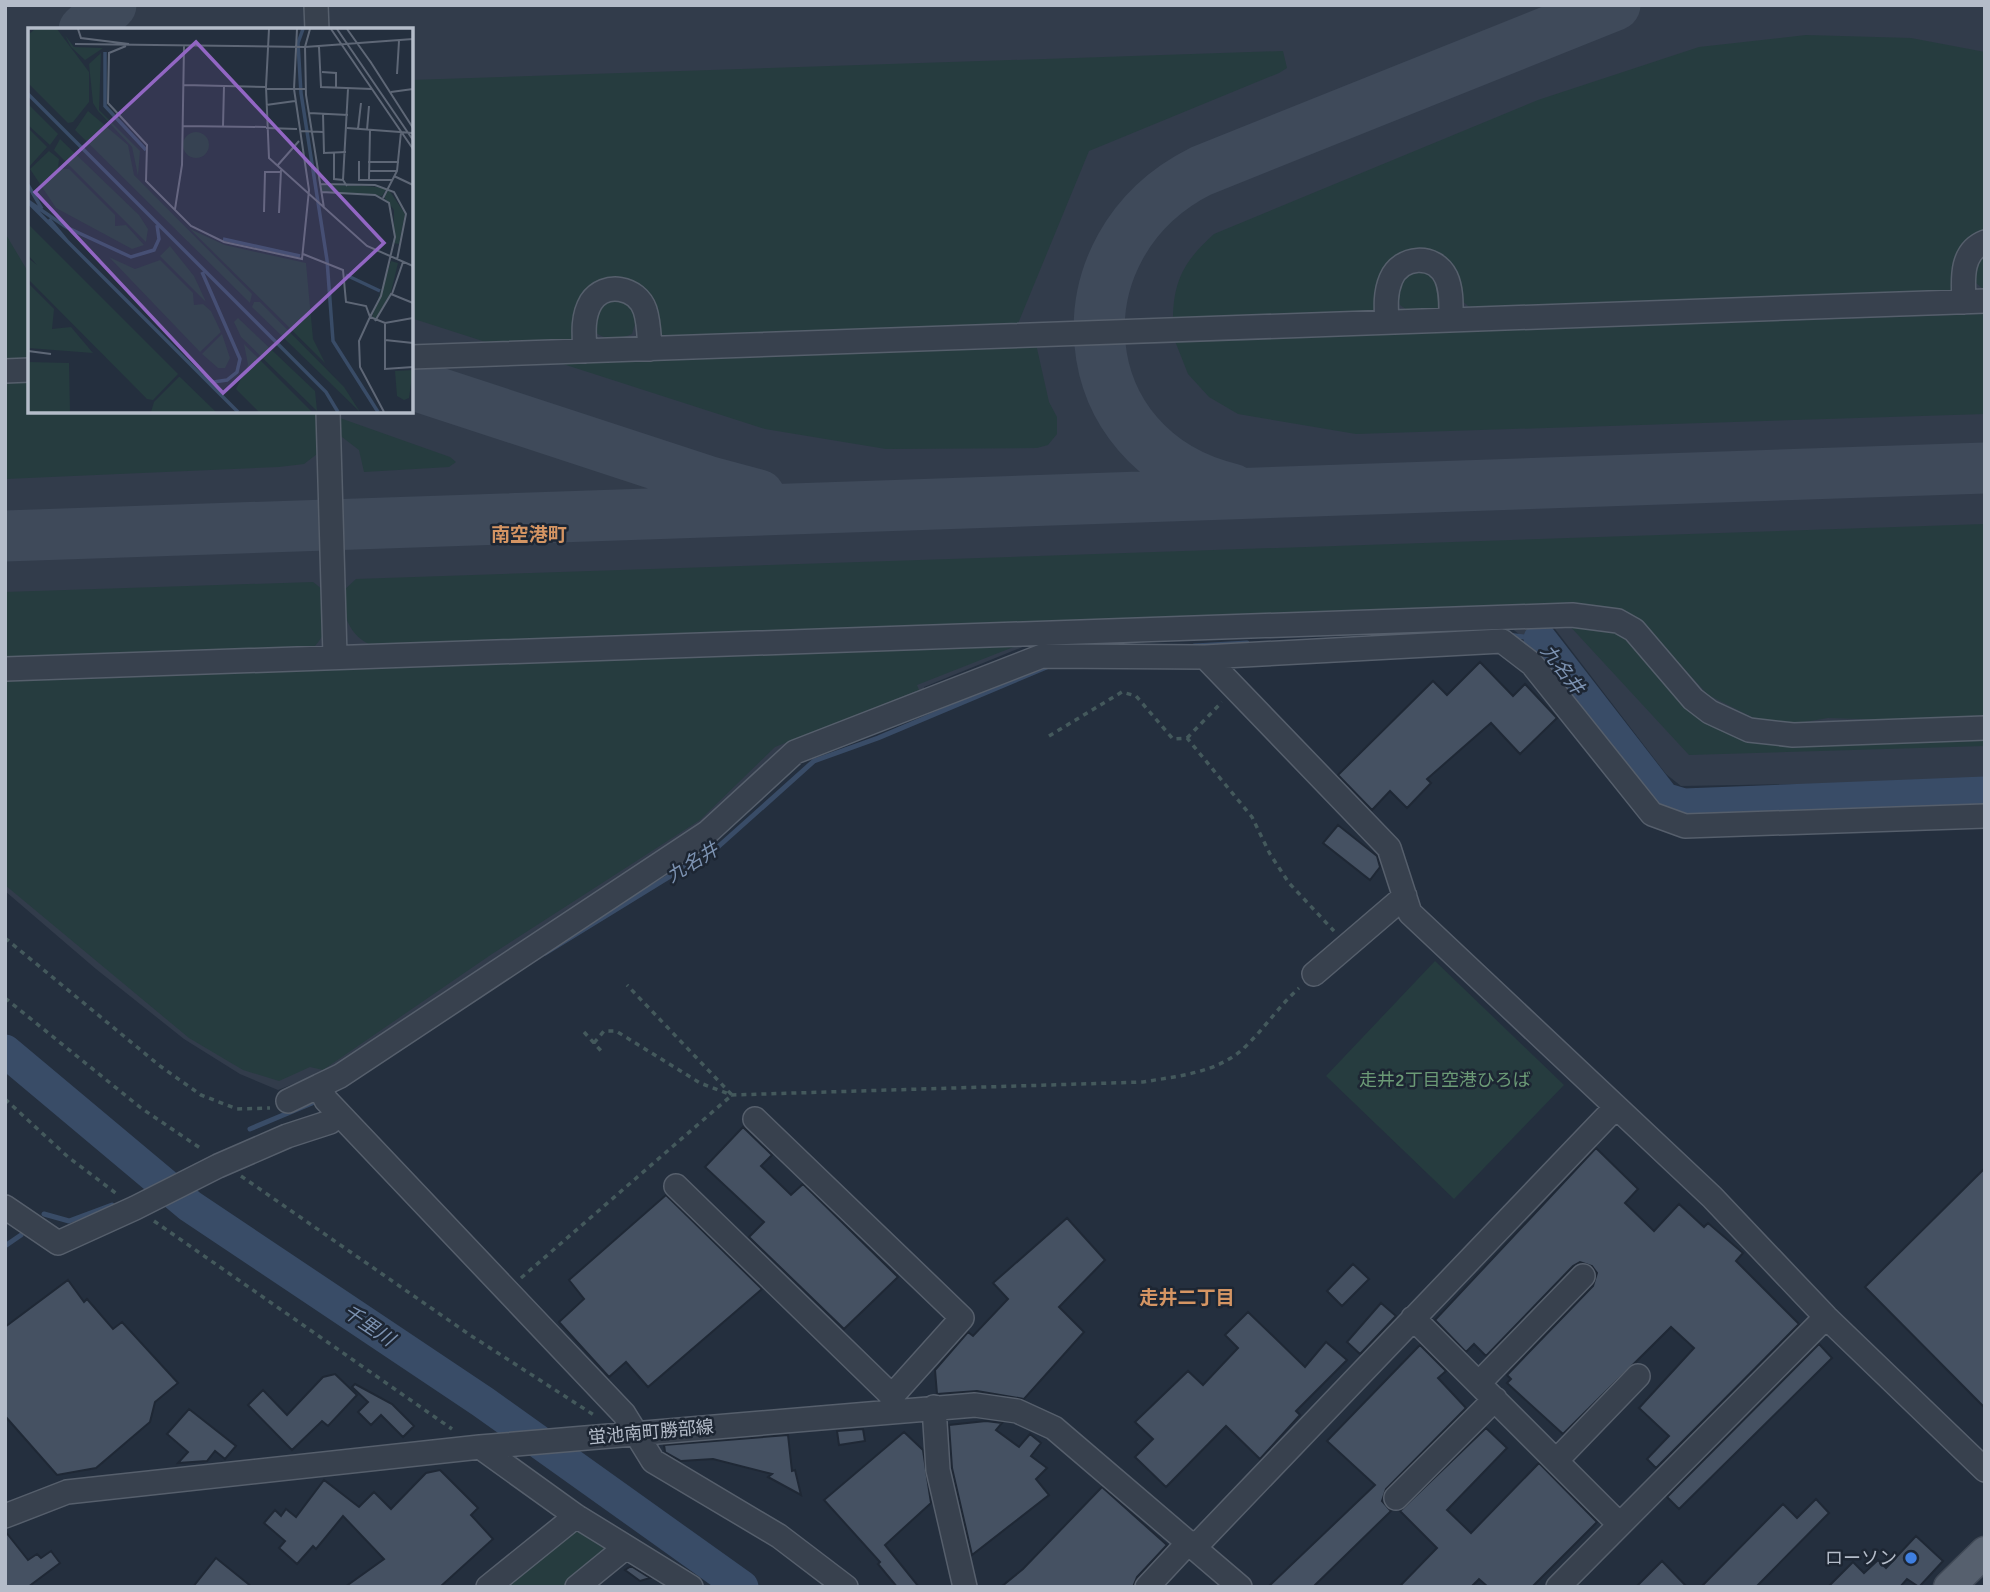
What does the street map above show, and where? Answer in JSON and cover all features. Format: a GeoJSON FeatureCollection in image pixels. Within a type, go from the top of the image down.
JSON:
{"type":"FeatureCollection","features":[{"type":"Feature","properties":{"kind":"main road"},"geometry":{"type":"LineString","coordinates":[[1949,1587],[1985,1552]]}},
{"type":"Feature","properties":{"kind":"street"},"geometry":{"type":"LineString","coordinates":[[316,5],[317,28]]}},
{"type":"Feature","properties":{"kind":"street"},"geometry":{"type":"LineString","coordinates":[[413,357],[1974,302],[1964,272],[1972,251],[1985,242]]}},
{"type":"Feature","properties":{"kind":"street"},"geometry":{"type":"LineString","coordinates":[[1387,322],[1387,292],[1395,271],[1402,264],[1422,260],[1432,263],[1447,280],[1451,320]]}},
{"type":"Feature","properties":{"kind":"street"},"geometry":{"type":"LineString","coordinates":[[585,351],[584,321],[593,300],[609,290],[620,288],[639,299],[645,309],[650,349]]}},
{"type":"Feature","properties":{"kind":"street"},"geometry":{"type":"LineString","coordinates":[[5,371],[28,370]]}},
{"type":"Feature","properties":{"kind":"street"},"geometry":{"type":"LineString","coordinates":[[328,413],[335,656]]}},
{"type":"Feature","properties":{"kind":"street"},"geometry":{"type":"LineString","coordinates":[[5,669],[1572,615],[1618,621],[1634,630],[1693,699],[1710,712],[1749,730],[1793,735],[1985,728]]}},
{"type":"Feature","properties":{"kind":"street"},"geometry":{"type":"LineString","coordinates":[[288,1101],[351,1068],[708,832],[795,752],[1042,656],[1205,657],[1502,641],[1532,664],[1652,814],[1685,826],[1985,816]]}},
{"type":"Feature","properties":{"kind":"street"},"geometry":{"type":"LineString","coordinates":[[1205,657],[1389,848],[1410,913],[1712,1197],[1826,1317],[1985,1470]]}},
{"type":"Feature","properties":{"kind":"street"},"geometry":{"type":"LineString","coordinates":[[1314,974],[1405,896]]}},
{"type":"Feature","properties":{"kind":"street"},"geometry":{"type":"LineString","coordinates":[[319,1086],[339,1114],[624,1414],[621,1434],[653,1461],[779,1536],[846,1587]]}},
{"type":"Feature","properties":{"kind":"street"},"geometry":{"type":"LineString","coordinates":[[1147,1587],[1413,1318],[1616,1107]]}},
{"type":"Feature","properties":{"kind":"street"},"geometry":{"type":"LineString","coordinates":[[5,1207],[58,1243],[221,1165],[288,1136],[330,1122],[339,1114]]}},
{"type":"Feature","properties":{"kind":"street"},"geometry":{"type":"LineString","coordinates":[[676,1186],[892,1403],[962,1318],[755,1119]]}},
{"type":"Feature","properties":{"kind":"street"},"geometry":{"type":"LineString","coordinates":[[1396,1499],[1583,1276]]}},
{"type":"Feature","properties":{"kind":"street"},"geometry":{"type":"LineString","coordinates":[[1558,1587],[1826,1317]]}},
{"type":"Feature","properties":{"kind":"street"},"geometry":{"type":"LineString","coordinates":[[1413,1318],[1619,1524]]}},
{"type":"Feature","properties":{"kind":"street"},"geometry":{"type":"LineString","coordinates":[[1556,1461],[1638,1376]]}},
{"type":"Feature","properties":{"kind":"street","name":"蛍池南町勝部線"},"geometry":{"type":"LineString","coordinates":[[5,1516],[67,1492],[892,1403],[934,1407],[995,1407],[1017,1411],[1054,1428],[1240,1587]]}},
{"type":"Feature","properties":{"kind":"street"},"geometry":{"type":"LineString","coordinates":[[934,1407],[938,1470],[965,1587]]}},
{"type":"Feature","properties":{"kind":"street"},"geometry":{"type":"LineString","coordinates":[[488,1446],[576,1516],[691,1587]]}},
{"type":"Feature","properties":{"kind":"street"},"geometry":{"type":"LineString","coordinates":[[488,1587],[576,1516]]}},
{"type":"Feature","properties":{"kind":"street"},"geometry":{"type":"LineString","coordinates":[[577,1587],[626,1547]]}},
{"type":"Feature","properties":{"kind":"path"},"geometry":{"type":"LineString","coordinates":[[1049,736],[1122,692],[1136,696],[1173,739],[1187,738],[1235,688]]}},
{"type":"Feature","properties":{"kind":"path"},"geometry":{"type":"LineString","coordinates":[[1187,738],[1252,817],[1270,854],[1289,883],[1348,945]]}},
{"type":"Feature","properties":{"kind":"path"},"geometry":{"type":"LineString","coordinates":[[5,938],[160,1066],[201,1095],[237,1109],[265,1110],[288,1101]]}},
{"type":"Feature","properties":{"kind":"path"},"geometry":{"type":"LineString","coordinates":[[594,1043],[604,1031],[616,1031],[700,1083],[732,1096],[1143,1082],[1191,1074],[1223,1063],[1244,1048],[1277,1008],[1314,974]]}},
{"type":"Feature","properties":{"kind":"path"},"geometry":{"type":"LineString","coordinates":[[627,985],[732,1096]]}},
{"type":"Feature","properties":{"kind":"path"},"geometry":{"type":"LineString","coordinates":[[5,998],[141,1108],[221,1165],[470,1335],[621,1434]]}},
{"type":"Feature","properties":{"kind":"path"},"geometry":{"type":"LineString","coordinates":[[584,1032],[603,1053]]}},
{"type":"Feature","properties":{"kind":"path"},"geometry":{"type":"LineString","coordinates":[[506,1290],[732,1096]]}},
{"type":"Feature","properties":{"kind":"path"},"geometry":{"type":"LineString","coordinates":[[5,1099],[68,1157],[367,1368],[381,1382],[488,1446]]}},
{"type":"Feature","properties":{"kind":"shaded area"},"geometry":{"type":"Polygon","coordinates":[[[5,5],[1985,5],[1985,781],[1681,786],[1666,774],[1552,625],[1542,628],[1530,643],[1510,627],[1030,644],[924,687],[925,692],[776,753],[701,822],[330,1069],[278,1090],[240,1074],[184,1039],[96,969],[5,891],[5,5]]]}},
{"type":"Feature","properties":{"kind":"green space"},"geometry":{"type":"Polygon","coordinates":[[[1806,35],[1911,38],[1985,52],[1985,236],[1946,297],[1474,311],[1460,299],[1454,272],[1444,264],[1417,255],[1368,316],[1173,321],[1175,294],[1182,273],[1195,253],[1214,234],[1538,100],[1699,47],[1806,35]]]}},
{"type":"Feature","properties":{"kind":"green space"},"geometry":{"type":"Polygon","coordinates":[[[1283,51],[1287,68],[1089,151],[1017,326],[682,339],[663,336],[624,282],[569,342],[492,344],[413,319],[413,80],[1283,51]]]}},
{"type":"Feature","properties":{"kind":"green space"},"geometry":{"type":"Polygon","coordinates":[[[5,233],[28,272],[28,362],[5,363],[5,233]]]}},
{"type":"Feature","properties":{"kind":"green space"},"geometry":{"type":"Polygon","coordinates":[[[1985,251],[1983,289],[1975,282],[1973,271],[1985,251]]]}},
{"type":"Feature","properties":{"kind":"green space"},"geometry":{"type":"Polygon","coordinates":[[[1422,269],[1438,277],[1441,304],[1437,309],[1407,310],[1400,305],[1398,295],[1404,276],[1422,269]]]}},
{"type":"Feature","properties":{"kind":"green space"},"geometry":{"type":"Polygon","coordinates":[[[609,299],[626,299],[637,317],[632,334],[612,338],[594,331],[596,313],[609,299]]]}},
{"type":"Feature","properties":{"kind":"green space"},"geometry":{"type":"Polygon","coordinates":[[[1985,314],[1985,414],[1356,434],[1238,414],[1209,397],[1188,374],[1175,341],[1985,314]]]}},
{"type":"Feature","properties":{"kind":"green space"},"geometry":{"type":"Polygon","coordinates":[[[1036,344],[1049,402],[1057,417],[1057,434],[1048,445],[1037,448],[886,449],[765,429],[563,364],[1036,344]]]}},
{"type":"Feature","properties":{"kind":"green space"},"geometry":{"type":"Polygon","coordinates":[[[28,379],[28,413],[318,413],[321,451],[304,464],[279,467],[5,479],[5,380],[28,379]]]}},
{"type":"Feature","properties":{"kind":"green space"},"geometry":{"type":"Polygon","coordinates":[[[337,417],[450,457],[456,462],[449,467],[364,472],[359,450],[338,434],[337,417]]]}},
{"type":"Feature","properties":{"kind":"green space"},"geometry":{"type":"Polygon","coordinates":[[[1985,524],[1985,716],[1893,720],[1828,718],[1782,726],[1760,721],[1708,695],[1643,623],[1623,611],[1592,606],[378,648],[361,639],[350,627],[344,611],[342,592],[356,579],[1985,524]]]}},
{"type":"Feature","properties":{"kind":"green space"},"geometry":{"type":"Polygon","coordinates":[[[313,582],[326,597],[329,615],[324,633],[312,649],[5,659],[5,592],[313,582]]]}},
{"type":"Feature","properties":{"kind":"green space"},"geometry":{"type":"Polygon","coordinates":[[[1567,623],[1620,632],[1728,730],[1985,735],[1985,746],[1689,755],[1567,623]]]}},
{"type":"Feature","properties":{"kind":"green space"},"geometry":{"type":"Polygon","coordinates":[[[1029,641],[917,685],[919,690],[775,747],[700,820],[492,954],[323,1070],[310,1067],[279,1081],[243,1070],[189,1038],[5,885],[5,677],[1029,641]]]}},
{"type":"Feature","properties":{"kind":"green space","name":"走井2丁目空港ひろば"},"geometry":{"type":"Polygon","coordinates":[[[1435,961],[1564,1085],[1454,1199],[1326,1076],[1435,961]]]}},
{"type":"Feature","properties":{"kind":"green space"},"geometry":{"type":"Polygon","coordinates":[[[577,1522],[618,1547],[570,1587],[503,1587],[577,1522]]]}},
{"type":"Feature","properties":{"kind":"building"},"geometry":{"type":"Polygon","coordinates":[[[1480,662],[1513,696],[1525,684],[1557,718],[1520,754],[1491,723],[1427,779],[1431,783],[1407,808],[1390,791],[1372,810],[1338,775],[1433,681],[1447,695],[1480,662]]]}},
{"type":"Feature","properties":{"kind":"building"},"geometry":{"type":"Polygon","coordinates":[[[1338,825],[1377,856],[1380,867],[1370,880],[1323,843],[1338,825]]]}},
{"type":"Feature","properties":{"kind":"building"},"geometry":{"type":"Polygon","coordinates":[[[743,1127],[772,1155],[761,1166],[791,1195],[803,1184],[898,1277],[844,1329],[749,1237],[764,1222],[705,1167],[743,1127]]]}},
{"type":"Feature","properties":{"kind":"building"},"geometry":{"type":"Polygon","coordinates":[[[1596,1148],[1638,1189],[1625,1203],[1654,1231],[1679,1204],[1704,1227],[1708,1223],[1743,1253],[1736,1261],[1799,1324],[1656,1468],[1647,1459],[1669,1436],[1639,1408],[1694,1348],[1671,1327],[1563,1434],[1507,1383],[1511,1379],[1507,1375],[1593,1286],[1597,1273],[1592,1266],[1580,1262],[1573,1266],[1486,1356],[1474,1344],[1466,1352],[1435,1320],[1596,1148]]]}},
{"type":"Feature","properties":{"kind":"building"},"geometry":{"type":"Polygon","coordinates":[[[1985,1168],[1985,1408],[1865,1287],[1985,1168]]]}},
{"type":"Feature","properties":{"kind":"building"},"geometry":{"type":"Polygon","coordinates":[[[666,1195],[762,1289],[648,1387],[626,1362],[609,1377],[559,1322],[584,1299],[569,1280],[666,1195]]]}},
{"type":"Feature","properties":{"kind":"building"},"geometry":{"type":"Polygon","coordinates":[[[1067,1218],[1105,1260],[1059,1307],[1084,1332],[1024,1399],[977,1391],[937,1394],[935,1370],[968,1332],[973,1336],[1008,1299],[993,1283],[1067,1218]]]}},
{"type":"Feature","properties":{"kind":"building"},"geometry":{"type":"Polygon","coordinates":[[[1353,1264],[1369,1279],[1342,1306],[1327,1291],[1353,1264]]]}},
{"type":"Feature","properties":{"kind":"building"},"geometry":{"type":"Polygon","coordinates":[[[68,1280],[84,1302],[87,1299],[113,1329],[122,1322],[178,1383],[155,1402],[150,1422],[96,1468],[57,1475],[5,1416],[5,1327],[68,1280]]]}},
{"type":"Feature","properties":{"kind":"building"},"geometry":{"type":"Polygon","coordinates":[[[1381,1303],[1396,1316],[1360,1354],[1347,1342],[1381,1303]]]}},
{"type":"Feature","properties":{"kind":"building"},"geometry":{"type":"Polygon","coordinates":[[[1248,1312],[1305,1367],[1326,1342],[1347,1360],[1296,1411],[1300,1415],[1260,1459],[1226,1426],[1166,1487],[1135,1457],[1153,1439],[1135,1422],[1188,1371],[1203,1385],[1238,1348],[1225,1335],[1248,1312]]]}},
{"type":"Feature","properties":{"kind":"building"},"geometry":{"type":"Polygon","coordinates":[[[1819,1344],[1832,1358],[1679,1509],[1667,1497],[1819,1344]]]}},
{"type":"Feature","properties":{"kind":"building"},"geometry":{"type":"Polygon","coordinates":[[[1420,1345],[1446,1371],[1438,1378],[1466,1408],[1386,1489],[1382,1501],[1391,1511],[1313,1587],[1268,1587],[1375,1485],[1327,1441],[1420,1345]]]}},
{"type":"Feature","properties":{"kind":"building"},"geometry":{"type":"Polygon","coordinates":[[[335,1374],[357,1395],[328,1426],[322,1421],[292,1450],[248,1405],[263,1390],[287,1415],[323,1377],[335,1374]]]}},
{"type":"Feature","properties":{"kind":"building"},"geometry":{"type":"Polygon","coordinates":[[[355,1384],[392,1404],[414,1426],[403,1437],[381,1415],[371,1425],[358,1412],[368,1402],[352,1387],[355,1384]]]}},
{"type":"Feature","properties":{"kind":"building"},"geometry":{"type":"Polygon","coordinates":[[[189,1409],[236,1446],[225,1459],[215,1451],[207,1461],[178,1463],[188,1452],[167,1434],[189,1409]]]}},
{"type":"Feature","properties":{"kind":"building"},"geometry":{"type":"Polygon","coordinates":[[[986,1421],[1002,1423],[996,1430],[1019,1447],[1030,1434],[1041,1443],[1031,1456],[1047,1468],[1036,1479],[1049,1495],[972,1555],[952,1468],[949,1425],[986,1421]]]}},
{"type":"Feature","properties":{"kind":"building"},"geometry":{"type":"Polygon","coordinates":[[[1486,1428],[1507,1448],[1447,1510],[1471,1533],[1539,1463],[1597,1522],[1532,1587],[1488,1587],[1479,1579],[1471,1587],[1399,1587],[1437,1548],[1400,1511],[1486,1428]]]}},
{"type":"Feature","properties":{"kind":"building"},"geometry":{"type":"Polygon","coordinates":[[[863,1429],[865,1441],[839,1445],[837,1431],[863,1429]]]}},
{"type":"Feature","properties":{"kind":"building"},"geometry":{"type":"Polygon","coordinates":[[[904,1432],[923,1450],[931,1503],[885,1545],[919,1587],[897,1587],[878,1564],[880,1562],[824,1500],[904,1432]]]}},
{"type":"Feature","properties":{"kind":"building"},"geometry":{"type":"Polygon","coordinates":[[[788,1435],[792,1471],[795,1470],[801,1495],[768,1477],[772,1474],[713,1459],[681,1461],[665,1452],[664,1445],[788,1435]]]}},
{"type":"Feature","properties":{"kind":"building"},"geometry":{"type":"Polygon","coordinates":[[[440,1470],[478,1508],[471,1515],[493,1539],[440,1587],[345,1587],[384,1559],[343,1516],[316,1549],[313,1546],[297,1564],[279,1548],[285,1541],[264,1523],[275,1510],[281,1516],[286,1509],[296,1517],[324,1480],[359,1507],[374,1492],[391,1509],[426,1473],[440,1470]]]}},
{"type":"Feature","properties":{"kind":"building"},"geometry":{"type":"Polygon","coordinates":[[[1102,1487],[1167,1545],[1137,1577],[1133,1587],[1001,1587],[1023,1569],[1102,1487]]]}},
{"type":"Feature","properties":{"kind":"building"},"geometry":{"type":"Polygon","coordinates":[[[1816,1499],[1829,1513],[1756,1587],[1701,1587],[1783,1504],[1797,1518],[1816,1499]]]}},
{"type":"Feature","properties":{"kind":"building"},"geometry":{"type":"Polygon","coordinates":[[[5,1531],[28,1560],[37,1554],[41,1558],[51,1551],[60,1563],[28,1587],[5,1587],[5,1531]]]}},
{"type":"Feature","properties":{"kind":"building"},"geometry":{"type":"Polygon","coordinates":[[[1916,1536],[1943,1561],[1919,1587],[1907,1579],[1900,1587],[1828,1587],[1853,1562],[1864,1573],[1878,1560],[1886,1568],[1916,1536]]]}},
{"type":"Feature","properties":{"kind":"building"},"geometry":{"type":"Polygon","coordinates":[[[216,1558],[252,1587],[193,1587],[216,1558]]]}},
{"type":"Feature","properties":{"kind":"building"},"geometry":{"type":"Polygon","coordinates":[[[1662,1561],[1687,1587],[1636,1587],[1662,1561]]]}},
{"type":"Feature","properties":{"kind":"building"},"geometry":{"type":"Polygon","coordinates":[[[631,1566],[650,1578],[640,1581],[625,1570],[631,1566]]]}},
{"type":"Feature","properties":{"kind":"waterway","name":"九名井"},"geometry":{"type":"LineString","coordinates":[[1508,635],[1540,639]]}},
{"type":"Feature","properties":{"kind":"waterway","name":"九名井"},"geometry":{"type":"LineString","coordinates":[[1540,639],[1664,799],[1684,805],[1985,793]]}},
{"type":"Feature","properties":{"kind":"waterway","name":"九名井"},"geometry":{"type":"LineString","coordinates":[[1194,646],[1247,643]]}},
{"type":"Feature","properties":{"kind":"waterway","name":"九名井"},"geometry":{"type":"LineString","coordinates":[[545,953],[719,846],[814,761],[878,738],[1049,666]]}},
{"type":"Feature","properties":{"kind":"waterway","name":"千里川"},"geometry":{"type":"LineString","coordinates":[[5,1051],[190,1206],[483,1402],[742,1587]]}},
{"type":"Feature","properties":{"kind":"waterway","name":"九名井"},"geometry":{"type":"LineString","coordinates":[[250,1129],[312,1103]]}},
{"type":"Feature","properties":{"kind":"waterway","name":"九名井"},"geometry":{"type":"LineString","coordinates":[[44,1214],[69,1221],[112,1205]]}},
{"type":"Feature","properties":{"kind":"waterway","name":"九名井"},"geometry":{"type":"LineString","coordinates":[[5,1246],[21,1235]]}},
{"type":"Feature","properties":{"kind":"taxiway"},"geometry":{"type":"LineString","coordinates":[[86,28],[111,5]]}},
{"type":"Feature","properties":{"kind":"taxiway"},"geometry":{"type":"LineString","coordinates":[[1232,489],[1178,467],[1138,434],[1112,391],[1100,344],[1103,294],[1120,247],[1153,204],[1201,171],[1615,5]]}},
{"type":"Feature","properties":{"kind":"taxiway"},"geometry":{"type":"LineString","coordinates":[[413,385],[707,481],[759,495]]}},
{"type":"Feature","properties":{"kind":"taxiway"},"geometry":{"type":"LineString","coordinates":[[5,536],[1985,468]]}},
{"type":"Feature","properties":{"kind":"place","name":"ローソン"},"geometry":{"type":"Point","coordinates":[1911,1558]}},
{"type":"Feature","properties":{"kind":"district","name":"南空港町"},"geometry":{"type":"Point","coordinates":[529,534]}},
{"type":"Feature","properties":{"kind":"district","name":"走井二丁目"},"geometry":{"type":"Point","coordinates":[1187,1297]}}]}
